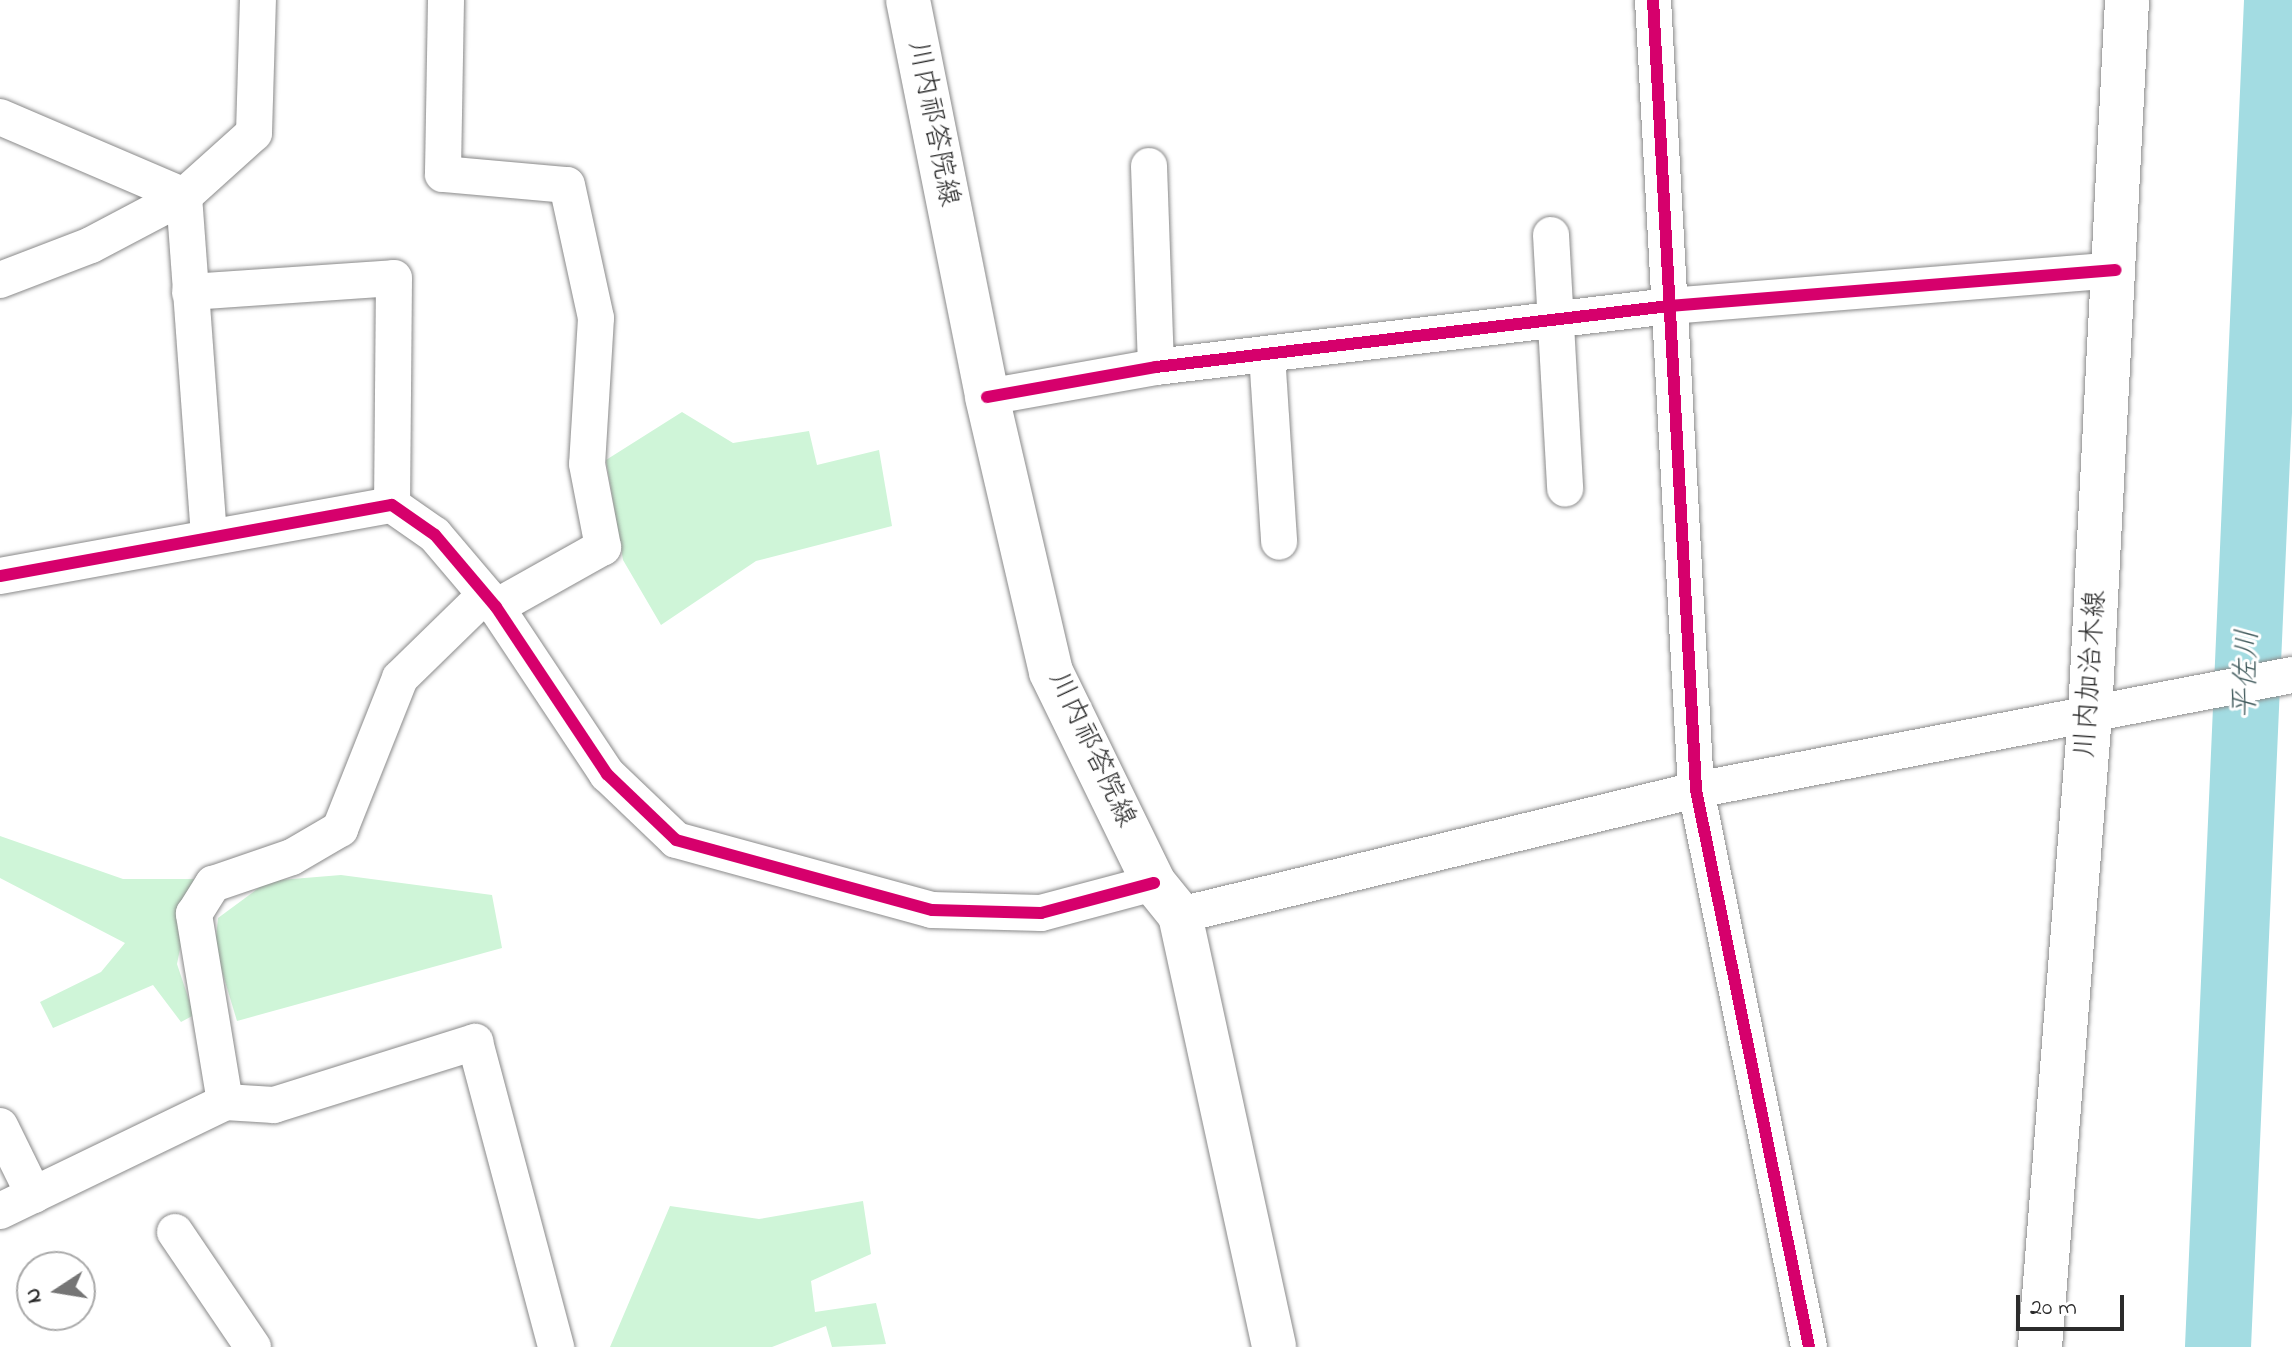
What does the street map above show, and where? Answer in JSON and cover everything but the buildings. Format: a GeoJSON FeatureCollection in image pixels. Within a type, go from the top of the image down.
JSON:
{"type":"FeatureCollection","features":[{"type":"Feature","properties":{"kind":"main road","name":"川内祁答院線"},"geometry":{"type":"LineString","coordinates":[[908,0],[987,397],[1051,672],[1167,899],[1274,1347]]}},
{"type":"Feature","properties":{"kind":"main road","name":"川内加治木線"},"geometry":{"type":"LineString","coordinates":[[2040,1347],[2090,714],[2116,270],[2127,0]]}},
{"type":"Feature","properties":{"kind":"street"},"geometry":{"type":"LineString","coordinates":[[0,280],[91,245],[184,196],[254,133],[258,0]]}},
{"type":"Feature","properties":{"kind":"street"},"geometry":{"type":"LineString","coordinates":[[225,1102],[194,914],[213,884],[292,857],[340,829],[400,678],[490,601],[603,547],[587,464],[596,318],[567,185],[443,174],[446,0]]}},
{"type":"Feature","properties":{"kind":"street"},"geometry":{"type":"LineString","coordinates":[[1653,0],[1696,790],[1809,1347]]}},
{"type":"Feature","properties":{"kind":"street"},"geometry":{"type":"LineString","coordinates":[[0,117],[184,196]]}},
{"type":"Feature","properties":{"kind":"street"},"geometry":{"type":"LineString","coordinates":[[1149,166],[1156,367]]}},
{"type":"Feature","properties":{"kind":"street"},"geometry":{"type":"LineString","coordinates":[[184,196],[209,537]]}},
{"type":"Feature","properties":{"kind":"street"},"geometry":{"type":"LineString","coordinates":[[1551,235],[1565,489]]}},
{"type":"Feature","properties":{"kind":"street"},"geometry":{"type":"LineString","coordinates":[[987,397],[1156,367],[1669,306],[2116,270]]}},
{"type":"Feature","properties":{"kind":"street"},"geometry":{"type":"LineString","coordinates":[[190,292],[394,278],[392,505]]}},
{"type":"Feature","properties":{"kind":"street"},"geometry":{"type":"LineString","coordinates":[[1267,354],[1279,542]]}},
{"type":"Feature","properties":{"kind":"street"},"geometry":{"type":"LineString","coordinates":[[0,576],[392,505],[435,535],[490,601],[607,774],[676,840],[932,910],[1041,913],[1167,899],[1696,790],[2292,675]]}},
{"type":"Feature","properties":{"kind":"street"},"geometry":{"type":"LineString","coordinates":[[0,1211],[225,1102],[274,1105],[475,1042],[556,1347]]}},
{"type":"Feature","properties":{"kind":"street"},"geometry":{"type":"LineString","coordinates":[[0,1126],[34,1195]]}},
{"type":"Feature","properties":{"kind":"street"},"geometry":{"type":"LineString","coordinates":[[175,1232],[253,1347]]}},
{"type":"Feature","properties":{"kind":"green space"},"geometry":{"type":"Polygon","coordinates":[[[682,412],[733,443],[809,431],[817,465],[879,450],[892,526],[756,561],[661,625],[623,560],[606,460],[682,412]]]}},
{"type":"Feature","properties":{"kind":"green space"},"geometry":{"type":"Polygon","coordinates":[[[0,836],[123,879],[194,879],[177,964],[194,1015],[181,1022],[153,985],[53,1028],[40,1002],[101,972],[125,943],[0,878],[0,836]]]}},
{"type":"Feature","properties":{"kind":"green space"},"geometry":{"type":"Polygon","coordinates":[[[341,875],[492,895],[502,948],[237,1021],[215,948],[218,918],[268,881],[341,875]]]}},
{"type":"Feature","properties":{"kind":"green space"},"geometry":{"type":"Polygon","coordinates":[[[863,1201],[871,1254],[811,1281],[815,1312],[876,1303],[886,1344],[832,1347],[826,1326],[772,1347],[610,1347],[670,1206],[759,1219],[863,1201]]]}},
{"type":"Feature","properties":{"kind":"waterway","name":"平佐川"},"geometry":{"type":"LineString","coordinates":[[2218,1347],[2277,0]]}},
{"type":"Feature","properties":{"kind":"cycle path"},"geometry":{"type":"LineString","coordinates":[[1653,0],[1696,790],[1809,1347]]}},
{"type":"Feature","properties":{"kind":"cycle path"},"geometry":{"type":"LineString","coordinates":[[987,397],[1156,367],[1669,306],[2116,270]]}},
{"type":"Feature","properties":{"kind":"cycle path"},"geometry":{"type":"LineString","coordinates":[[0,576],[392,505],[435,535],[496,607],[607,774],[676,840],[932,910],[1041,913],[1154,883]]}}]}
